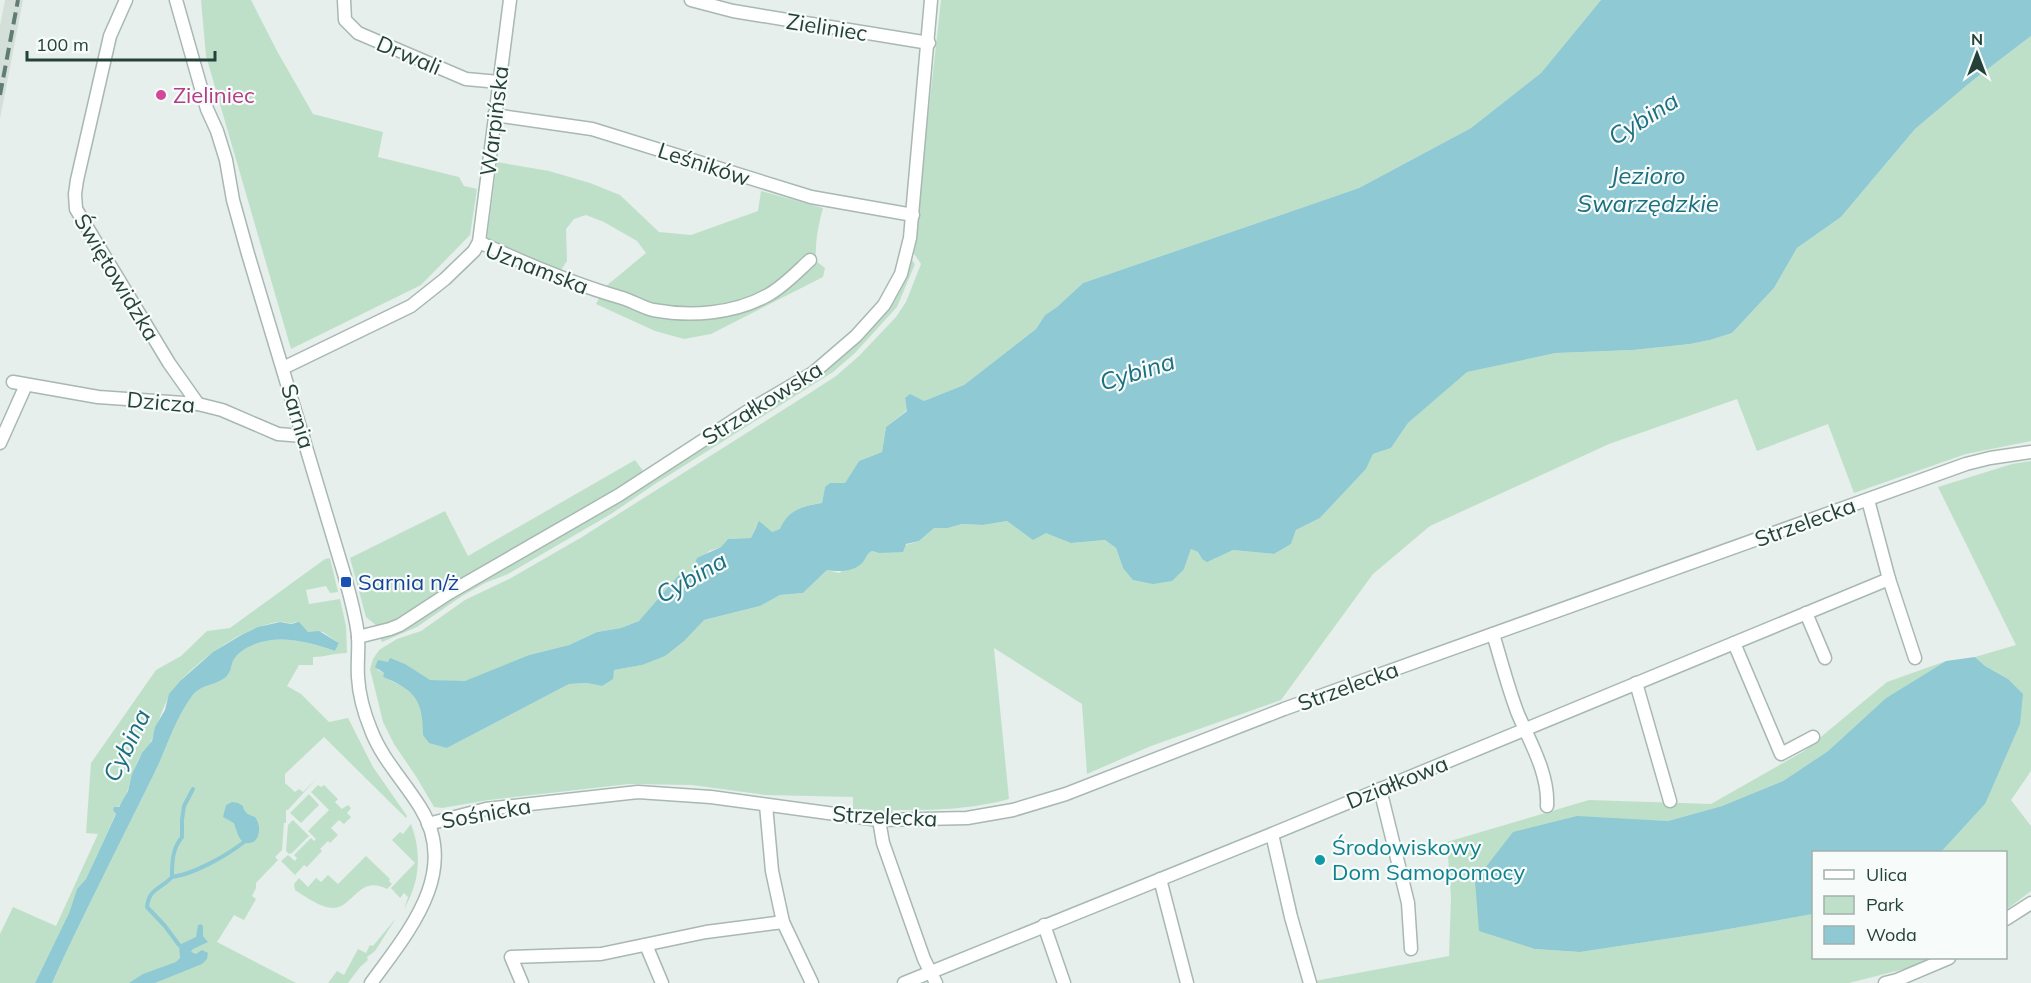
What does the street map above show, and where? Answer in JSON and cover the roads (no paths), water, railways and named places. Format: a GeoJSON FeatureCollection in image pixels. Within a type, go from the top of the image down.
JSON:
{"type":"FeatureCollection","features":[{"type":"Feature","properties":{"kind":"street","name":"Świętowidzka"},"geometry":{"type":"LineString","coordinates":[[126,0],[113,28],[105,58],[75,187],[76,209],[168,363],[198,404]]}},
{"type":"Feature","properties":{"kind":"street","name":"Sarnia"},"geometry":{"type":"LineString","coordinates":[[176,0],[207,109],[226,160],[233,200],[248,254],[355,615],[358,637],[358,680],[371,730],[378,746],[421,807],[428,824]]}},
{"type":"Feature","properties":{"kind":"street","name":"Drwali"},"geometry":{"type":"LineString","coordinates":[[344,0],[345,20],[358,33],[465,79],[499,82]]}},
{"type":"Feature","properties":{"kind":"street","name":"Warpińska"},"geometry":{"type":"LineString","coordinates":[[479,242],[510,0]]}},
{"type":"Feature","properties":{"kind":"street","name":"Zieliniec"},"geometry":{"type":"LineString","coordinates":[[691,0],[733,11],[928,43]]}},
{"type":"Feature","properties":{"kind":"street","name":"Strzałkowska"},"geometry":{"type":"LineString","coordinates":[[358,637],[400,625],[449,593],[619,495],[745,413],[792,387],[826,364],[874,318],[893,290],[906,256],[913,215],[931,0]]}},
{"type":"Feature","properties":{"kind":"street","name":"Leśników"},"geometry":{"type":"LineString","coordinates":[[494,115],[592,129],[811,197],[913,215]]}},
{"type":"Feature","properties":{"kind":"street","name":"Uznamska"},"geometry":{"type":"LineString","coordinates":[[283,368],[411,306],[445,279],[474,251],[479,242],[595,290],[650,309],[681,314],[738,307],[768,296],[810,260]]}},
{"type":"Feature","properties":{"kind":"street","name":"Dzicza"},"geometry":{"type":"LineString","coordinates":[[0,443],[20,384],[98,397],[198,404],[222,410],[278,435],[303,436]]}},
{"type":"Feature","properties":{"kind":"street","name":"Strzelecka"},"geometry":{"type":"LineString","coordinates":[[650,792],[711,797],[879,820],[967,818],[1046,801],[1274,713],[1982,459],[2031,452]]}},
{"type":"Feature","properties":{"kind":"street"},"geometry":{"type":"LineString","coordinates":[[1868,500],[1889,579],[1915,658]]}},
{"type":"Feature","properties":{"kind":"street","name":"Działkowa"},"geometry":{"type":"LineString","coordinates":[[904,983],[934,977],[1044,925],[1272,834],[1889,579]]}},
{"type":"Feature","properties":{"kind":"street"},"geometry":{"type":"LineString","coordinates":[[1806,613],[1826,658]]}},
{"type":"Feature","properties":{"kind":"street"},"geometry":{"type":"LineString","coordinates":[[1493,634],[1518,714],[1526,729],[1546,786],[1547,806]]}},
{"type":"Feature","properties":{"kind":"street"},"geometry":{"type":"LineString","coordinates":[[1734,643],[1781,754],[1813,737]]}},
{"type":"Feature","properties":{"kind":"street"},"geometry":{"type":"LineString","coordinates":[[1636,683],[1670,801]]}},
{"type":"Feature","properties":{"kind":"street"},"geometry":{"type":"LineString","coordinates":[[1380,789],[1408,903],[1411,949]]}},
{"type":"Feature","properties":{"kind":"street","name":"Sośnicka"},"geometry":{"type":"LineString","coordinates":[[371,983],[416,919],[428,895],[435,864],[433,838],[428,824],[486,809],[629,792],[650,792]]}},
{"type":"Feature","properties":{"kind":"street"},"geometry":{"type":"LineString","coordinates":[[766,805],[772,872],[783,922],[812,983]]}},
{"type":"Feature","properties":{"kind":"street"},"geometry":{"type":"LineString","coordinates":[[879,820],[883,843],[924,959],[934,977]]}},
{"type":"Feature","properties":{"kind":"street"},"geometry":{"type":"LineString","coordinates":[[1272,834],[1291,917],[1310,983]]}},
{"type":"Feature","properties":{"kind":"street"},"geometry":{"type":"LineString","coordinates":[[1160,879],[1187,983]]}},
{"type":"Feature","properties":{"kind":"street"},"geometry":{"type":"LineString","coordinates":[[2007,918],[2031,903]]}},
{"type":"Feature","properties":{"kind":"street"},"geometry":{"type":"LineString","coordinates":[[522,983],[511,957],[601,954],[733,928],[783,922]]}},
{"type":"Feature","properties":{"kind":"street"},"geometry":{"type":"LineString","coordinates":[[1044,925],[1064,983]]}},
{"type":"Feature","properties":{"kind":"street"},"geometry":{"type":"LineString","coordinates":[[646,945],[662,983]]}},
{"type":"Feature","properties":{"kind":"street"},"geometry":{"type":"LineString","coordinates":[[1884,983],[1897,980],[1944,959]]}},
{"type":"Feature","properties":{"kind":"water","name":"Jezioro Swarzędzkie"},"geometry":{"type":"Polygon","coordinates":[[[1601,0],[2031,0],[2031,36],[1915,129],[1841,217],[1797,248],[1774,288],[1732,333],[1690,344],[1633,350],[1556,353],[1467,372],[1408,423],[1391,448],[1373,454],[1366,469],[1320,518],[1296,530],[1291,544],[1274,554],[1233,550],[1207,562],[1198,552],[1191,549],[1184,569],[1172,581],[1153,584],[1133,580],[1123,568],[1116,548],[1105,540],[1071,543],[1046,533],[1033,540],[1007,521],[934,528],[919,541],[906,544],[903,552],[872,551],[856,568],[841,571],[827,570],[803,593],[780,595],[760,606],[704,620],[684,641],[665,656],[642,665],[614,670],[613,679],[602,686],[587,683],[569,684],[447,748],[429,743],[423,735],[421,713],[415,698],[403,687],[383,677],[384,673],[375,667],[378,660],[388,662],[390,658],[405,664],[430,680],[465,681],[529,655],[569,645],[597,632],[621,628],[639,621],[678,576],[692,572],[697,558],[721,547],[728,539],[751,538],[759,521],[772,532],[780,529],[787,517],[796,510],[822,503],[825,487],[830,483],[845,483],[859,461],[882,452],[886,427],[907,411],[905,398],[910,394],[924,401],[964,385],[1036,329],[1045,315],[1083,283],[1359,188],[1471,128],[1541,73],[1601,0]]]}},
{"type":"Feature","properties":{"kind":"water"},"geometry":{"type":"Polygon","coordinates":[[[280,622],[291,624],[299,622],[308,632],[319,631],[339,643],[335,651],[293,640],[261,642],[239,653],[226,677],[201,688],[192,696],[180,716],[52,983],[35,983],[69,913],[77,889],[86,879],[116,814],[114,807],[119,807],[128,791],[132,774],[142,753],[152,741],[155,727],[165,710],[169,694],[180,681],[213,652],[258,627],[280,622]]]}},
{"type":"Feature","properties":{"kind":"water"},"geometry":{"type":"Polygon","coordinates":[[[1975,657],[1985,666],[2008,679],[2023,694],[2020,724],[1985,804],[1942,851],[1812,851],[1812,914],[1712,932],[1580,952],[1535,949],[1479,931],[1475,881],[1513,832],[1577,816],[1668,821],[1722,806],[1783,781],[1828,751],[1886,698],[1946,661],[1975,657]]]}},
{"type":"Feature","properties":{"kind":"water"},"geometry":{"type":"Polygon","coordinates":[[[232,802],[243,806],[246,812],[257,820],[259,832],[255,841],[243,842],[238,836],[234,823],[223,817],[226,805],[232,802]]]}},
{"type":"Feature","properties":{"kind":"water"},"geometry":{"type":"Polygon","coordinates":[[[201,924],[203,936],[208,942],[191,952],[196,954],[202,950],[208,953],[207,959],[202,964],[155,983],[129,983],[143,974],[176,962],[180,958],[179,945],[196,937],[198,925],[201,924]]]}},
{"type":"Feature","properties":{"kind":"waterway"},"geometry":{"type":"LineString","coordinates":[[179,945],[147,907],[150,896],[172,877],[174,851],[182,837],[184,806],[193,789]]}},
{"type":"Feature","properties":{"kind":"waterway"},"geometry":{"type":"LineString","coordinates":[[172,877],[210,864],[244,842]]}},
{"type":"Feature","properties":{"kind":"railway"},"geometry":{"type":"LineString","coordinates":[[0,95],[18,0]]}},
{"type":"Feature","properties":{"kind":"place","name":"Zieliniec"},"geometry":{"type":"Point","coordinates":[161,95]}},
{"type":"Feature","properties":{"kind":"place","name":"Sarnia n/ż"},"geometry":{"type":"Point","coordinates":[346,582]}},
{"type":"Feature","properties":{"kind":"place","name":"Środowiskowy Dom Samopomocy"},"geometry":{"type":"Point","coordinates":[1320,860]}},
{"type":"Feature","properties":{"kind":"water label","name":"Cybina"},"geometry":{"type":"Point","coordinates":[1643,118]}},
{"type":"Feature","properties":{"kind":"water label","name":"Cybina"},"geometry":{"type":"Point","coordinates":[1137,371]}},
{"type":"Feature","properties":{"kind":"water label","name":"Cybina"},"geometry":{"type":"Point","coordinates":[691,577]}},
{"type":"Feature","properties":{"kind":"water label","name":"Cybina"},"geometry":{"type":"Point","coordinates":[126,745]}}]}
